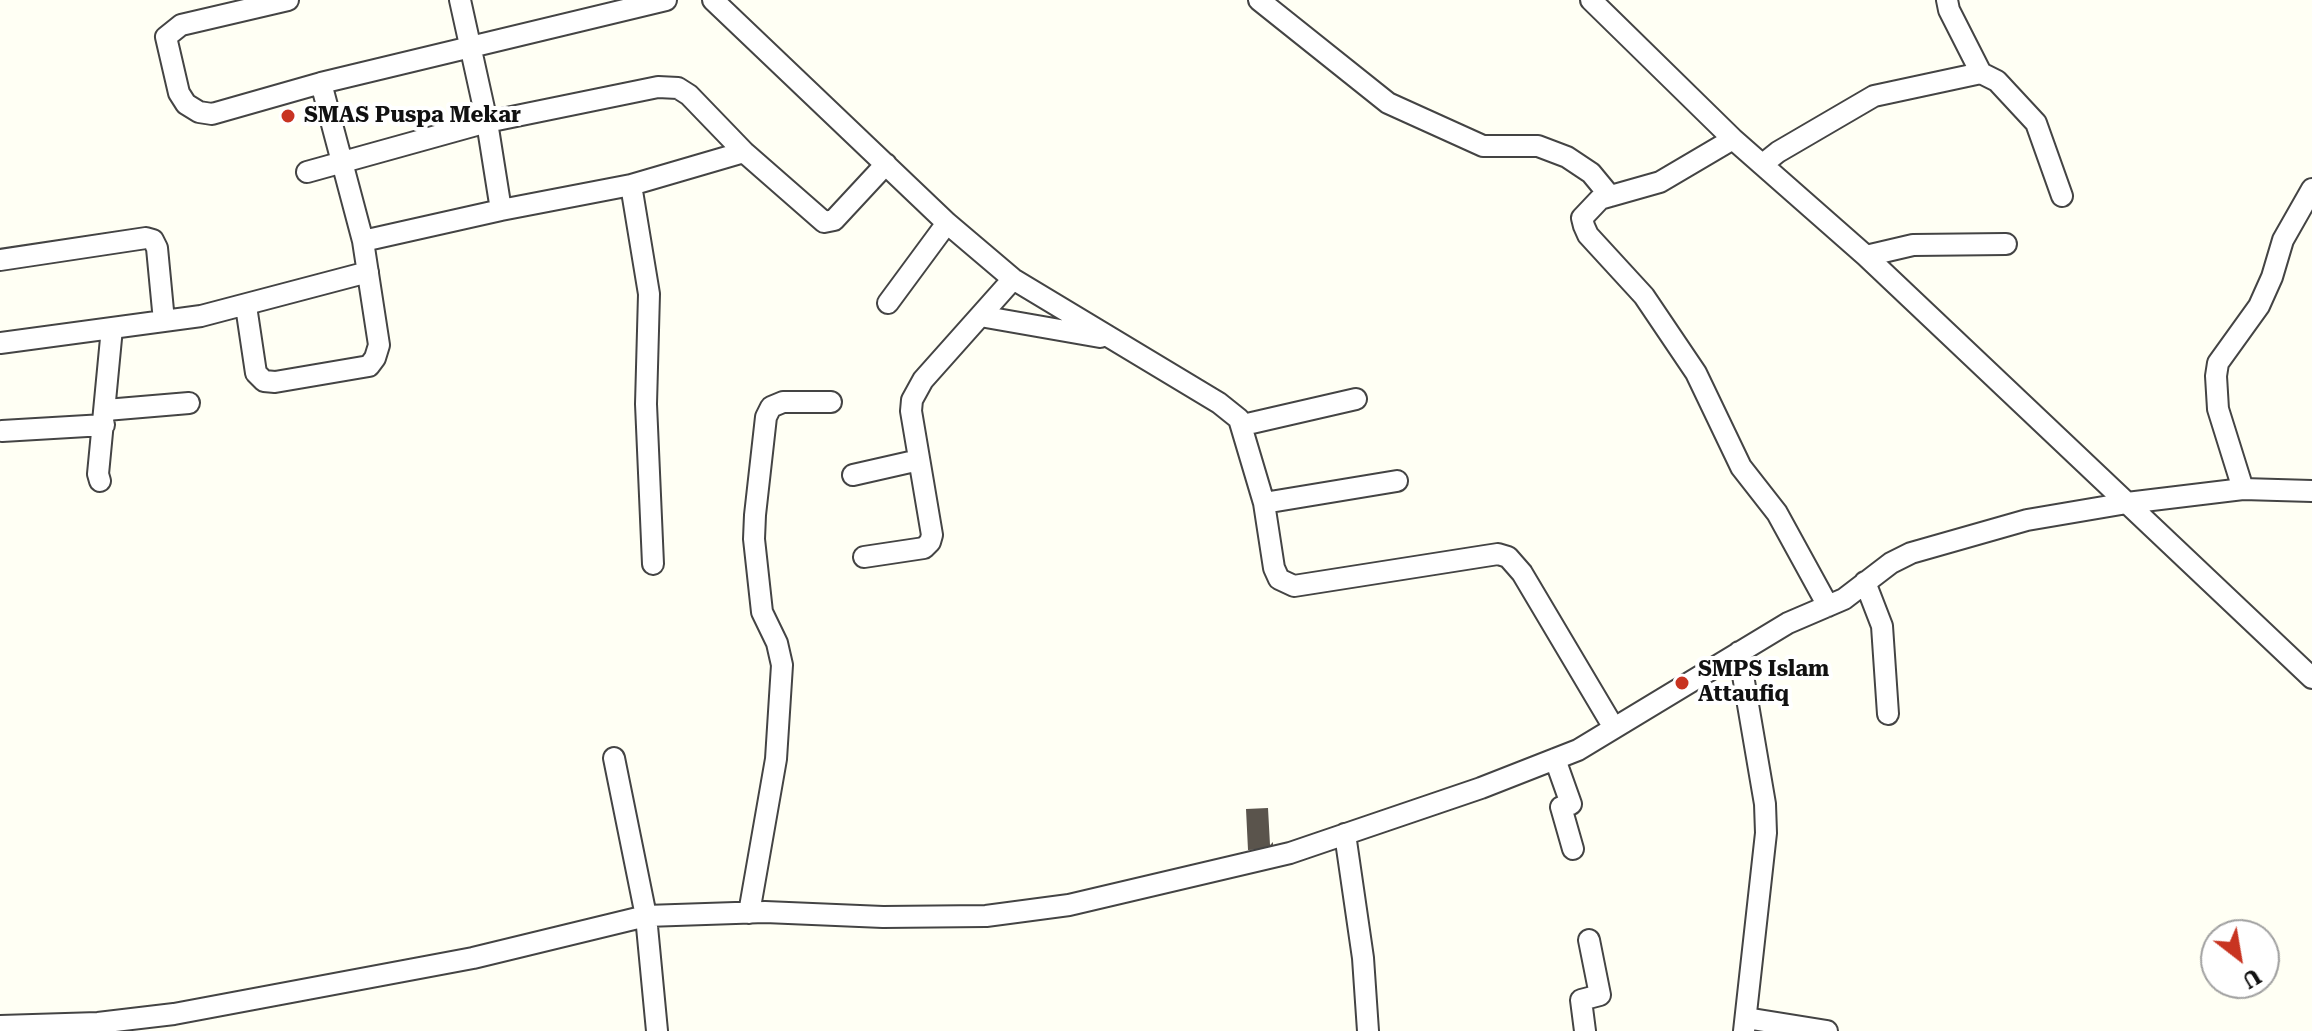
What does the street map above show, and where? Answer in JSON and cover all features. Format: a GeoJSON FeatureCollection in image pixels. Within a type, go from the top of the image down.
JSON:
{"type":"FeatureCollection","features":[{"type":"Feature","properties":{"kind":"street"},"geometry":{"type":"LineString","coordinates":[[288,0],[181,25],[166,37],[179,93],[186,104],[199,112],[212,114],[321,83],[666,0]]}},
{"type":"Feature","properties":{"kind":"street"},"geometry":{"type":"LineString","coordinates":[[460,0],[487,122],[501,210]]}},
{"type":"Feature","properties":{"kind":"street"},"geometry":{"type":"LineString","coordinates":[[713,0],[947,223],[1013,279],[1219,403],[1243,425],[1264,503],[1274,568],[1279,579],[1294,586],[1498,554],[1508,557],[1522,573],[1614,728]]}},
{"type":"Feature","properties":{"kind":"street"},"geometry":{"type":"LineString","coordinates":[[1259,0],[1388,103],[1483,146],[1538,146],[1567,157],[1591,173],[1610,196]]}},
{"type":"Feature","properties":{"kind":"street"},"geometry":{"type":"LineString","coordinates":[[1591,0],[1733,139],[1866,256],[2312,678]]}},
{"type":"Feature","properties":{"kind":"street"},"geometry":{"type":"LineString","coordinates":[[1947,0],[1949,10],[1981,73],[1997,81],[2036,123],[2062,196]]}},
{"type":"Feature","properties":{"kind":"street"},"geometry":{"type":"LineString","coordinates":[[1763,164],[1874,96],[1981,73]]}},
{"type":"Feature","properties":{"kind":"street"},"geometry":{"type":"LineString","coordinates":[[246,306],[256,373],[264,381],[275,382],[369,366],[375,358],[379,345],[363,241],[321,83]]}},
{"type":"Feature","properties":{"kind":"street"},"geometry":{"type":"LineString","coordinates":[[307,172],[487,122],[658,87],[678,88],[689,95],[744,152],[824,222],[829,223],[886,164]]}},
{"type":"Feature","properties":{"kind":"street"},"geometry":{"type":"LineString","coordinates":[[1733,139],[1660,182],[1600,199],[1582,218],[1588,235],[1644,296],[1696,373],[1741,467],[1777,513],[1828,606]]}},
{"type":"Feature","properties":{"kind":"street"},"geometry":{"type":"LineString","coordinates":[[363,241],[631,185],[744,152]]}},
{"type":"Feature","properties":{"kind":"street"},"geometry":{"type":"LineString","coordinates":[[631,185],[649,294],[646,404],[653,564]]}},
{"type":"Feature","properties":{"kind":"street"},"geometry":{"type":"LineString","coordinates":[[2243,489],[2218,409],[2218,363],[2259,306],[2283,240],[2310,191]]}},
{"type":"Feature","properties":{"kind":"street"},"geometry":{"type":"LineString","coordinates":[[888,303],[947,223]]}},
{"type":"Feature","properties":{"kind":"street"},"geometry":{"type":"LineString","coordinates":[[0,260],[146,238],[153,240],[157,248],[164,321]]}},
{"type":"Feature","properties":{"kind":"street"},"geometry":{"type":"LineString","coordinates":[[1866,256],[1913,245],[2006,244]]}},
{"type":"Feature","properties":{"kind":"street"},"geometry":{"type":"LineString","coordinates":[[0,343],[164,321],[246,306],[368,272]]}},
{"type":"Feature","properties":{"kind":"street"},"geometry":{"type":"LineString","coordinates":[[864,557],[924,548],[930,542],[932,535],[911,411],[917,388],[1013,279]]}},
{"type":"Feature","properties":{"kind":"street"},"geometry":{"type":"LineString","coordinates":[[980,316],[1112,339]]}},
{"type":"Feature","properties":{"kind":"street"},"geometry":{"type":"LineString","coordinates":[[100,481],[98,474],[112,328]]}},
{"type":"Feature","properties":{"kind":"street"},"geometry":{"type":"LineString","coordinates":[[1243,425],[1356,399]]}},
{"type":"Feature","properties":{"kind":"street"},"geometry":{"type":"LineString","coordinates":[[749,913],[776,759],[782,665],[777,643],[762,612],[754,539],[766,417],[771,407],[783,402],[831,402]]}},
{"type":"Feature","properties":{"kind":"street"},"geometry":{"type":"LineString","coordinates":[[2,431],[189,403]]}},
{"type":"Feature","properties":{"kind":"street"},"geometry":{"type":"LineString","coordinates":[[853,475],[919,460]]}},
{"type":"Feature","properties":{"kind":"street"},"geometry":{"type":"LineString","coordinates":[[1264,503],[1397,481]]}},
{"type":"Feature","properties":{"kind":"street"},"geometry":{"type":"LineString","coordinates":[[0,1026],[41,1028],[174,1014],[473,958],[646,916],[749,913],[986,916],[1069,905],[1290,853],[1385,822],[1578,750],[1788,623],[1844,599],[1891,563],[1953,539],[2027,520],[2127,503],[2243,489],[2312,491]]}},
{"type":"Feature","properties":{"kind":"street"},"geometry":{"type":"LineString","coordinates":[[1865,582],[1882,626],[1888,714]]}},
{"type":"Feature","properties":{"kind":"street"},"geometry":{"type":"LineString","coordinates":[[1739,652],[1765,804],[1766,833],[1745,1024],[1827,1031]]}},
{"type":"Feature","properties":{"kind":"street"},"geometry":{"type":"LineString","coordinates":[[614,758],[646,916],[657,1031]]}},
{"type":"Feature","properties":{"kind":"street"},"geometry":{"type":"LineString","coordinates":[[1555,759],[1571,804],[1561,807],[1573,849]]}},
{"type":"Feature","properties":{"kind":"street"},"geometry":{"type":"LineString","coordinates":[[1345,834],[1363,958],[1368,1031]]}},
{"type":"Feature","properties":{"kind":"street"},"geometry":{"type":"LineString","coordinates":[[1585,1031],[1581,1000],[1600,995],[1589,940]]}},
{"type":"Feature","properties":{"kind":"building"},"geometry":{"type":"Polygon","coordinates":[[[1268,808],[1270,845],[1273,842],[1273,849],[1248,850],[1246,809],[1268,808]]]}},
{"type":"Feature","properties":{"kind":"place","name":"SMAS Puspa Mekar"},"geometry":{"type":"Point","coordinates":[288,116]}},
{"type":"Feature","properties":{"kind":"place","name":"SMPS Islam Attaufiq"},"geometry":{"type":"Point","coordinates":[1682,683]}}]}
